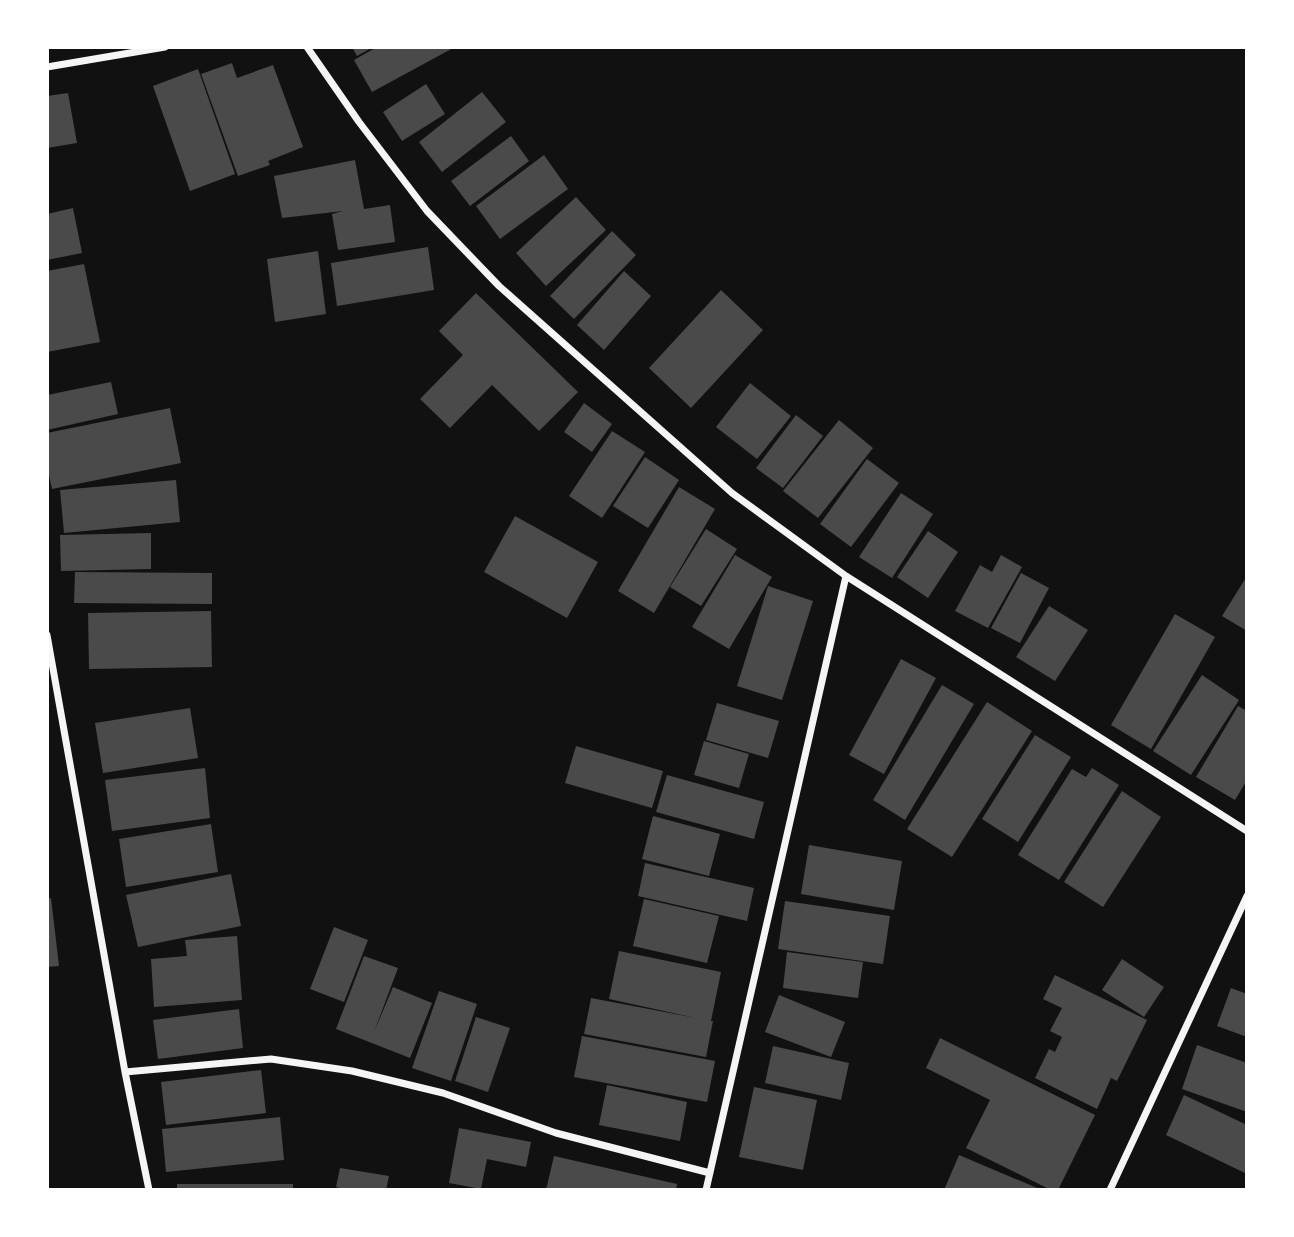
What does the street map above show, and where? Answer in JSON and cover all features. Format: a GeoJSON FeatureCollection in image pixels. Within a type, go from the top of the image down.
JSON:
{"type":"FeatureCollection","features":[{"type":"Feature","properties":{"kind":"street"},"geometry":{"type":"LineString","coordinates":[[47,67],[165,47]]}},
{"type":"Feature","properties":{"kind":"street"},"geometry":{"type":"LineString","coordinates":[[307,47],[359,122],[428,211],[499,286],[732,493],[846,576],[1247,831]]}},
{"type":"Feature","properties":{"kind":"street"},"geometry":{"type":"LineString","coordinates":[[706,1190],[846,576]]}},
{"type":"Feature","properties":{"kind":"street"},"geometry":{"type":"LineString","coordinates":[[47,635],[51,681],[149,1190]]}},
{"type":"Feature","properties":{"kind":"street"},"geometry":{"type":"LineString","coordinates":[[1110,1190],[1247,896]]}},
{"type":"Feature","properties":{"kind":"street"},"geometry":{"type":"LineString","coordinates":[[125,1072],[271,1059],[352,1070],[443,1093],[556,1133],[710,1172]]}},
{"type":"Feature","properties":{"kind":"building"},"geometry":{"type":"Polygon","coordinates":[[[352,47],[373,47],[357,56],[352,47]]]}},
{"type":"Feature","properties":{"kind":"building"},"geometry":{"type":"Polygon","coordinates":[[[377,47],[455,47],[372,92],[354,60],[377,47]]]}},
{"type":"Feature","properties":{"kind":"building"},"geometry":{"type":"Polygon","coordinates":[[[232,63],[237,78],[273,65],[303,147],[268,161],[270,165],[238,176],[201,74],[232,63]]]}},
{"type":"Feature","properties":{"kind":"building"},"geometry":{"type":"Polygon","coordinates":[[[198,69],[235,174],[190,191],[153,86],[198,69]]]}},
{"type":"Feature","properties":{"kind":"building"},"geometry":{"type":"Polygon","coordinates":[[[426,84],[445,114],[402,141],[383,112],[426,84]]]}},
{"type":"Feature","properties":{"kind":"building"},"geometry":{"type":"Polygon","coordinates":[[[482,92],[506,122],[442,172],[419,142],[482,92]]]}},
{"type":"Feature","properties":{"kind":"building"},"geometry":{"type":"Polygon","coordinates":[[[68,93],[77,143],[47,148],[47,96],[68,93]]]}},
{"type":"Feature","properties":{"kind":"building"},"geometry":{"type":"Polygon","coordinates":[[[511,136],[529,161],[470,206],[451,181],[511,136]]]}},
{"type":"Feature","properties":{"kind":"building"},"geometry":{"type":"Polygon","coordinates":[[[544,155],[568,189],[500,239],[476,206],[544,155]]]}},
{"type":"Feature","properties":{"kind":"building"},"geometry":{"type":"Polygon","coordinates":[[[355,160],[364,209],[390,205],[395,242],[338,250],[332,214],[343,211],[282,218],[274,176],[355,160]]]}},
{"type":"Feature","properties":{"kind":"building"},"geometry":{"type":"Polygon","coordinates":[[[576,197],[606,230],[546,286],[516,253],[576,197]]]}},
{"type":"Feature","properties":{"kind":"building"},"geometry":{"type":"Polygon","coordinates":[[[73,208],[82,253],[47,260],[47,214],[73,208]]]}},
{"type":"Feature","properties":{"kind":"building"},"geometry":{"type":"Polygon","coordinates":[[[612,231],[636,255],[574,319],[550,296],[612,231]]]}},
{"type":"Feature","properties":{"kind":"building"},"geometry":{"type":"Polygon","coordinates":[[[428,247],[434,290],[337,306],[331,263],[428,247]]]}},
{"type":"Feature","properties":{"kind":"building"},"geometry":{"type":"Polygon","coordinates":[[[318,251],[326,314],[275,322],[267,259],[318,251]]]}},
{"type":"Feature","properties":{"kind":"building"},"geometry":{"type":"Polygon","coordinates":[[[84,264],[100,342],[47,352],[47,271],[84,264]]]}},
{"type":"Feature","properties":{"kind":"building"},"geometry":{"type":"Polygon","coordinates":[[[624,271],[651,296],[604,350],[577,325],[624,271]]]}},
{"type":"Feature","properties":{"kind":"building"},"geometry":{"type":"Polygon","coordinates":[[[721,290],[763,330],[691,408],[649,368],[721,290]]]}},
{"type":"Feature","properties":{"kind":"building"},"geometry":{"type":"Polygon","coordinates":[[[476,293],[578,392],[539,431],[492,385],[450,428],[420,399],[463,355],[439,331],[476,293]]]}},
{"type":"Feature","properties":{"kind":"building"},"geometry":{"type":"Polygon","coordinates":[[[111,382],[118,414],[47,430],[47,395],[111,382]]]}},
{"type":"Feature","properties":{"kind":"building"},"geometry":{"type":"Polygon","coordinates":[[[750,383],[791,416],[757,459],[716,427],[750,383]]]}},
{"type":"Feature","properties":{"kind":"building"},"geometry":{"type":"Polygon","coordinates":[[[584,403],[612,424],[592,452],[564,432],[584,403]]]}},
{"type":"Feature","properties":{"kind":"building"},"geometry":{"type":"Polygon","coordinates":[[[170,408],[181,463],[52,489],[47,467],[47,433],[170,408]]]}},
{"type":"Feature","properties":{"kind":"building"},"geometry":{"type":"Polygon","coordinates":[[[796,415],[823,436],[783,488],[756,468],[796,415]]]}},
{"type":"Feature","properties":{"kind":"building"},"geometry":{"type":"Polygon","coordinates":[[[839,420],[873,448],[818,518],[783,491],[839,420]]]}},
{"type":"Feature","properties":{"kind":"building"},"geometry":{"type":"Polygon","coordinates":[[[612,431],[645,452],[602,518],[569,496],[612,431]]]}},
{"type":"Feature","properties":{"kind":"building"},"geometry":{"type":"Polygon","coordinates":[[[645,457],[679,480],[648,528],[613,506],[645,457]]]}},
{"type":"Feature","properties":{"kind":"building"},"geometry":{"type":"Polygon","coordinates":[[[867,459],[899,483],[851,547],[820,524],[867,459]]]}},
{"type":"Feature","properties":{"kind":"building"},"geometry":{"type":"Polygon","coordinates":[[[176,480],[180,522],[64,533],[60,490],[176,480]]]}},
{"type":"Feature","properties":{"kind":"building"},"geometry":{"type":"Polygon","coordinates":[[[679,487],[715,509],[654,613],[618,591],[679,487]]]}},
{"type":"Feature","properties":{"kind":"building"},"geometry":{"type":"Polygon","coordinates":[[[901,493],[933,514],[892,578],[859,557],[901,493]]]}},
{"type":"Feature","properties":{"kind":"building"},"geometry":{"type":"Polygon","coordinates":[[[515,516],[598,562],[567,618],[484,572],[515,516]]]}},
{"type":"Feature","properties":{"kind":"building"},"geometry":{"type":"Polygon","coordinates":[[[706,529],[737,549],[701,606],[670,587],[706,529]]]}},
{"type":"Feature","properties":{"kind":"building"},"geometry":{"type":"Polygon","coordinates":[[[928,531],[958,552],[928,598],[897,577],[928,531]]]}},
{"type":"Feature","properties":{"kind":"building"},"geometry":{"type":"Polygon","coordinates":[[[151,533],[151,569],[61,571],[60,535],[151,533]]]}},
{"type":"Feature","properties":{"kind":"building"},"geometry":{"type":"Polygon","coordinates":[[[735,555],[772,577],[729,649],[692,627],[735,555]]]}},
{"type":"Feature","properties":{"kind":"building"},"geometry":{"type":"Polygon","coordinates":[[[1001,555],[1022,567],[988,628],[955,611],[980,565],[992,572],[1001,555]]]}},
{"type":"Feature","properties":{"kind":"building"},"geometry":{"type":"Polygon","coordinates":[[[75,572],[212,573],[212,604],[74,603],[75,572]]]}},
{"type":"Feature","properties":{"kind":"building"},"geometry":{"type":"Polygon","coordinates":[[[1021,573],[1049,588],[1020,643],[991,628],[1021,573]]]}},
{"type":"Feature","properties":{"kind":"building"},"geometry":{"type":"Polygon","coordinates":[[[1247,576],[1247,631],[1222,616],[1247,576]]]}},
{"type":"Feature","properties":{"kind":"building"},"geometry":{"type":"Polygon","coordinates":[[[768,586],[813,601],[782,700],[737,686],[768,586]]]}},
{"type":"Feature","properties":{"kind":"building"},"geometry":{"type":"Polygon","coordinates":[[[1049,606],[1088,630],[1055,681],[1016,657],[1049,606]]]}},
{"type":"Feature","properties":{"kind":"building"},"geometry":{"type":"Polygon","coordinates":[[[211,611],[212,667],[89,669],[88,613],[211,611]]]}},
{"type":"Feature","properties":{"kind":"building"},"geometry":{"type":"Polygon","coordinates":[[[1175,614],[1215,637],[1151,749],[1111,725],[1175,614]]]}},
{"type":"Feature","properties":{"kind":"building"},"geometry":{"type":"Polygon","coordinates":[[[901,659],[936,678],[884,774],[849,755],[901,659]]]}},
{"type":"Feature","properties":{"kind":"building"},"geometry":{"type":"Polygon","coordinates":[[[1202,675],[1239,700],[1191,775],[1153,751],[1202,675]]]}},
{"type":"Feature","properties":{"kind":"building"},"geometry":{"type":"Polygon","coordinates":[[[942,685],[974,704],[905,820],[873,800],[942,685]]]}},
{"type":"Feature","properties":{"kind":"building"},"geometry":{"type":"Polygon","coordinates":[[[987,702],[1032,731],[952,857],[907,829],[987,702]]]}},
{"type":"Feature","properties":{"kind":"building"},"geometry":{"type":"Polygon","coordinates":[[[717,703],[779,721],[768,758],[706,740],[717,703]]]}},
{"type":"Feature","properties":{"kind":"building"},"geometry":{"type":"Polygon","coordinates":[[[1238,706],[1247,711],[1247,780],[1235,800],[1196,777],[1238,706]]]}},
{"type":"Feature","properties":{"kind":"building"},"geometry":{"type":"Polygon","coordinates":[[[190,708],[198,758],[103,773],[95,723],[190,708]]]}},
{"type":"Feature","properties":{"kind":"building"},"geometry":{"type":"Polygon","coordinates":[[[1035,735],[1071,757],[1018,842],[982,819],[1035,735]]]}},
{"type":"Feature","properties":{"kind":"building"},"geometry":{"type":"Polygon","coordinates":[[[704,741],[749,754],[739,788],[694,775],[704,741]]]}},
{"type":"Feature","properties":{"kind":"building"},"geometry":{"type":"Polygon","coordinates":[[[576,746],[663,771],[652,808],[565,783],[576,746]]]}},
{"type":"Feature","properties":{"kind":"building"},"geometry":{"type":"Polygon","coordinates":[[[205,768],[210,818],[112,831],[105,780],[205,768]]]}},
{"type":"Feature","properties":{"kind":"building"},"geometry":{"type":"Polygon","coordinates":[[[1092,768],[1119,785],[1059,880],[1018,855],[1072,769],[1086,777],[1092,768]]]}},
{"type":"Feature","properties":{"kind":"building"},"geometry":{"type":"Polygon","coordinates":[[[667,775],[764,802],[754,839],[656,812],[667,775]]]}},
{"type":"Feature","properties":{"kind":"building"},"geometry":{"type":"Polygon","coordinates":[[[1122,791],[1161,817],[1103,907],[1064,882],[1122,791]]]}},
{"type":"Feature","properties":{"kind":"building"},"geometry":{"type":"Polygon","coordinates":[[[653,816],[720,834],[709,876],[642,859],[653,816]]]}},
{"type":"Feature","properties":{"kind":"building"},"geometry":{"type":"Polygon","coordinates":[[[211,824],[218,872],[126,887],[119,839],[211,824]]]}},
{"type":"Feature","properties":{"kind":"building"},"geometry":{"type":"Polygon","coordinates":[[[809,845],[902,861],[894,910],[801,894],[809,845]]]}},
{"type":"Feature","properties":{"kind":"building"},"geometry":{"type":"Polygon","coordinates":[[[645,863],[754,888],[747,921],[638,896],[645,863]]]}},
{"type":"Feature","properties":{"kind":"building"},"geometry":{"type":"Polygon","coordinates":[[[231,874],[241,926],[138,947],[126,895],[231,874]]]}},
{"type":"Feature","properties":{"kind":"building"},"geometry":{"type":"Polygon","coordinates":[[[51,898],[59,966],[47,967],[47,899],[51,898]]]}},
{"type":"Feature","properties":{"kind":"building"},"geometry":{"type":"Polygon","coordinates":[[[644,899],[719,916],[707,963],[633,946],[644,899]]]}},
{"type":"Feature","properties":{"kind":"building"},"geometry":{"type":"Polygon","coordinates":[[[785,901],[890,916],[883,964],[778,949],[785,901]]]}},
{"type":"Feature","properties":{"kind":"building"},"geometry":{"type":"Polygon","coordinates":[[[334,927],[368,940],[344,1002],[310,989],[334,927]]]}},
{"type":"Feature","properties":{"kind":"building"},"geometry":{"type":"Polygon","coordinates":[[[237,936],[242,1000],[154,1007],[151,959],[187,956],[185,940],[237,936]]]}},
{"type":"Feature","properties":{"kind":"building"},"geometry":{"type":"Polygon","coordinates":[[[619,951],[721,972],[706,1057],[584,1034],[591,998],[696,1018],[609,999],[619,951]]]}},
{"type":"Feature","properties":{"kind":"building"},"geometry":{"type":"Polygon","coordinates":[[[787,952],[863,962],[858,998],[783,988],[787,952]]]}},
{"type":"Feature","properties":{"kind":"building"},"geometry":{"type":"Polygon","coordinates":[[[364,956],[398,968],[374,1032],[393,987],[432,1003],[410,1058],[336,1029],[364,956]]]}},
{"type":"Feature","properties":{"kind":"building"},"geometry":{"type":"Polygon","coordinates":[[[1122,959],[1164,987],[1144,1017],[1102,990],[1122,959]]]}},
{"type":"Feature","properties":{"kind":"building"},"geometry":{"type":"Polygon","coordinates":[[[1055,975],[1147,1020],[1117,1081],[1111,1078],[1097,1109],[1035,1078],[1049,1049],[1055,1052],[1062,1037],[1050,1031],[1062,1008],[1043,999],[1055,975]]]}},
{"type":"Feature","properties":{"kind":"building"},"geometry":{"type":"Polygon","coordinates":[[[1231,988],[1247,994],[1247,1037],[1217,1026],[1231,988]]]}},
{"type":"Feature","properties":{"kind":"building"},"geometry":{"type":"Polygon","coordinates":[[[439,991],[477,1004],[451,1081],[412,1068],[439,991]]]}},
{"type":"Feature","properties":{"kind":"building"},"geometry":{"type":"Polygon","coordinates":[[[779,995],[845,1022],[831,1057],[765,1032],[779,995]]]}},
{"type":"Feature","properties":{"kind":"building"},"geometry":{"type":"Polygon","coordinates":[[[239,1009],[243,1048],[158,1059],[153,1020],[239,1009]]]}},
{"type":"Feature","properties":{"kind":"building"},"geometry":{"type":"Polygon","coordinates":[[[476,1017],[510,1028],[488,1092],[455,1081],[476,1017]]]}},
{"type":"Feature","properties":{"kind":"building"},"geometry":{"type":"Polygon","coordinates":[[[582,1036],[715,1061],[707,1102],[574,1077],[582,1036]]]}},
{"type":"Feature","properties":{"kind":"building"},"geometry":{"type":"Polygon","coordinates":[[[940,1038],[1095,1115],[1058,1190],[1051,1190],[966,1148],[990,1100],[926,1068],[940,1038]]]}},
{"type":"Feature","properties":{"kind":"building"},"geometry":{"type":"Polygon","coordinates":[[[1197,1045],[1247,1063],[1247,1112],[1182,1089],[1197,1045]]]}},
{"type":"Feature","properties":{"kind":"building"},"geometry":{"type":"Polygon","coordinates":[[[773,1046],[849,1063],[841,1100],[765,1083],[773,1046]]]}},
{"type":"Feature","properties":{"kind":"building"},"geometry":{"type":"Polygon","coordinates":[[[261,1070],[266,1113],[166,1125],[161,1082],[261,1070]]]}},
{"type":"Feature","properties":{"kind":"building"},"geometry":{"type":"Polygon","coordinates":[[[607,1085],[687,1102],[680,1141],[599,1125],[607,1085]]]}},
{"type":"Feature","properties":{"kind":"building"},"geometry":{"type":"Polygon","coordinates":[[[754,1087],[817,1100],[803,1170],[739,1157],[754,1087]]]}},
{"type":"Feature","properties":{"kind":"building"},"geometry":{"type":"Polygon","coordinates":[[[1184,1095],[1247,1125],[1247,1174],[1166,1135],[1184,1095]]]}},
{"type":"Feature","properties":{"kind":"building"},"geometry":{"type":"Polygon","coordinates":[[[280,1117],[284,1160],[166,1172],[162,1129],[280,1117]]]}},
{"type":"Feature","properties":{"kind":"building"},"geometry":{"type":"Polygon","coordinates":[[[459,1128],[531,1142],[526,1167],[487,1159],[481,1189],[449,1183],[459,1128]]]}},
{"type":"Feature","properties":{"kind":"building"},"geometry":{"type":"Polygon","coordinates":[[[959,1155],[1042,1190],[944,1190],[959,1155]]]}},
{"type":"Feature","properties":{"kind":"building"},"geometry":{"type":"Polygon","coordinates":[[[554,1156],[677,1184],[676,1190],[546,1190],[554,1156]]]}},
{"type":"Feature","properties":{"kind":"building"},"geometry":{"type":"Polygon","coordinates":[[[340,1168],[389,1176],[386,1190],[348,1190],[336,1187],[340,1168]]]}},
{"type":"Feature","properties":{"kind":"building"},"geometry":{"type":"Polygon","coordinates":[[[177,1184],[293,1184],[293,1190],[177,1190],[177,1184]]]}}]}
